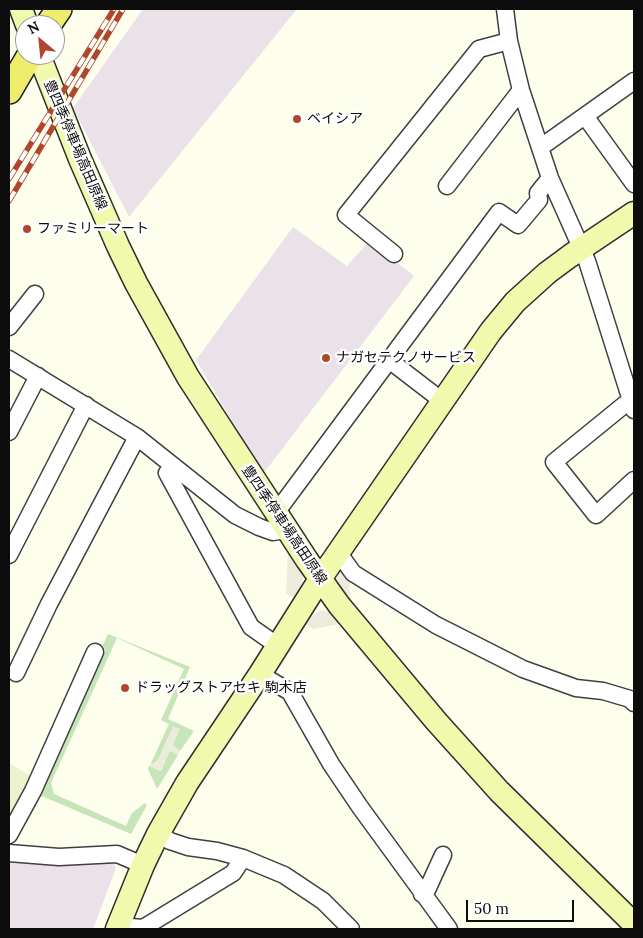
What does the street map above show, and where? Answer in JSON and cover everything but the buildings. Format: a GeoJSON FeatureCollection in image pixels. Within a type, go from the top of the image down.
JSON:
{"type":"FeatureCollection","features":[{"type":"Feature","properties":{"kind":"main road"},"geometry":{"type":"LineString","coordinates":[[9,91],[24,65]]}},
{"type":"Feature","properties":{"kind":"main road","name":"豊四季停車場高田原線"},"geometry":{"type":"LineString","coordinates":[[42,65],[80,159],[127,265],[188,377],[279,519],[320,579],[436,721],[499,791],[633,924]]}},
{"type":"Feature","properties":{"kind":"main road"},"geometry":{"type":"LineString","coordinates":[[118,927],[143,865],[187,783],[260,674],[320,579],[490,331],[515,302],[547,273],[582,247],[634,213]]}},
{"type":"Feature","properties":{"kind":"street"},"geometry":{"type":"LineString","coordinates":[[505,9],[509,41],[521,90],[550,178],[582,247],[633,406],[624,405],[554,462],[596,514],[634,480]]}},
{"type":"Feature","properties":{"kind":"street"},"geometry":{"type":"LineString","coordinates":[[394,254],[346,215],[479,49],[509,41]]}},
{"type":"Feature","properties":{"kind":"street"},"geometry":{"type":"LineString","coordinates":[[541,147],[634,80]]}},
{"type":"Feature","properties":{"kind":"street"},"geometry":{"type":"LineString","coordinates":[[447,186],[521,90]]}},
{"type":"Feature","properties":{"kind":"street"},"geometry":{"type":"LineString","coordinates":[[585,116],[634,184]]}},
{"type":"Feature","properties":{"kind":"street"},"geometry":{"type":"LineString","coordinates":[[9,359],[86,404],[137,437],[235,515],[259,528],[273,532],[279,531],[281,506],[499,212],[518,225],[539,200],[538,193],[550,178]]}},
{"type":"Feature","properties":{"kind":"street"},"geometry":{"type":"LineString","coordinates":[[9,327],[35,294]]}},
{"type":"Feature","properties":{"kind":"street"},"geometry":{"type":"LineString","coordinates":[[389,360],[441,400]]}},
{"type":"Feature","properties":{"kind":"street"},"geometry":{"type":"LineString","coordinates":[[9,432],[38,376]]}},
{"type":"Feature","properties":{"kind":"street"},"geometry":{"type":"LineString","coordinates":[[9,555],[86,404]]}},
{"type":"Feature","properties":{"kind":"street"},"geometry":{"type":"LineString","coordinates":[[16,673],[48,604],[137,437]]}},
{"type":"Feature","properties":{"kind":"street"},"geometry":{"type":"LineString","coordinates":[[173,466],[167,473],[252,627],[278,646]]}},
{"type":"Feature","properties":{"kind":"street"},"geometry":{"type":"LineString","coordinates":[[337,555],[353,573],[436,626],[523,669],[576,688],[603,691],[630,700],[634,704]]}},
{"type":"Feature","properties":{"kind":"street"},"geometry":{"type":"LineString","coordinates":[[9,835],[33,791],[95,652]]}},
{"type":"Feature","properties":{"kind":"street"},"geometry":{"type":"LineString","coordinates":[[260,674],[290,692],[332,764],[422,894],[449,929]]}},
{"type":"Feature","properties":{"kind":"street"},"geometry":{"type":"LineString","coordinates":[[158,834],[170,841],[188,847],[217,851],[243,858],[284,875],[323,901],[351,929]]}},
{"type":"Feature","properties":{"kind":"street"},"geometry":{"type":"LineString","coordinates":[[9,853],[59,857],[117,854],[143,865]]}},
{"type":"Feature","properties":{"kind":"street"},"geometry":{"type":"LineString","coordinates":[[422,894],[427,890],[443,856]]}},
{"type":"Feature","properties":{"kind":"street"},"geometry":{"type":"LineString","coordinates":[[118,927],[143,928],[233,873],[243,858]]}},
{"type":"Feature","properties":{"kind":"shaded area"},"geometry":{"type":"Polygon","coordinates":[[[143,9],[297,9],[129,217],[73,108],[143,9]]]}},
{"type":"Feature","properties":{"kind":"shaded area"},"geometry":{"type":"Polygon","coordinates":[[[293,227],[347,266],[370,240],[414,276],[263,474],[196,360],[293,227]]]}},
{"type":"Feature","properties":{"kind":"shaded area"},"geometry":{"type":"Polygon","coordinates":[[[291,550],[304,574],[301,587],[294,598],[286,593],[288,552],[291,550]]]}},
{"type":"Feature","properties":{"kind":"shaded area"},"geometry":{"type":"Polygon","coordinates":[[[342,568],[353,575],[349,588],[351,599],[347,601],[336,580],[342,568]]]}},
{"type":"Feature","properties":{"kind":"shaded area"},"geometry":{"type":"Polygon","coordinates":[[[321,610],[333,613],[343,622],[313,629],[304,624],[321,610]]]}},
{"type":"Feature","properties":{"kind":"shaded area"},"geometry":{"type":"Polygon","coordinates":[[[173,726],[180,729],[173,745],[180,751],[178,755],[172,751],[169,752],[161,771],[149,766],[151,763],[156,764],[173,726]]]}},
{"type":"Feature","properties":{"kind":"shaded area"},"geometry":{"type":"Polygon","coordinates":[[[9,858],[111,859],[116,868],[93,929],[9,929],[9,858]]]}},
{"type":"Feature","properties":{"kind":"green space"},"geometry":{"type":"Polygon","coordinates":[[[108,634],[190,667],[168,719],[194,731],[180,751],[173,745],[154,764],[151,763],[169,724],[161,720],[184,669],[117,638],[51,783],[54,794],[126,826],[132,813],[145,803],[147,805],[131,834],[37,794],[95,666],[100,663],[106,650],[102,647],[108,634]]]}},
{"type":"Feature","properties":{"kind":"green space"},"geometry":{"type":"Polygon","coordinates":[[[172,751],[178,755],[157,789],[148,769],[149,766],[161,771],[169,752],[172,751]]]}},
{"type":"Feature","properties":{"kind":"green space"},"geometry":{"type":"Polygon","coordinates":[[[9,763],[31,776],[9,822],[9,763]]]}},
{"type":"Feature","properties":{"kind":"railway"},"geometry":{"type":"LineString","coordinates":[[9,179],[114,9]]}},
{"type":"Feature","properties":{"kind":"railway"},"geometry":{"type":"LineString","coordinates":[[9,201],[123,9]]}},
{"type":"Feature","properties":{"kind":"place","name":"ベイシア"},"geometry":{"type":"Point","coordinates":[297,119]}},
{"type":"Feature","properties":{"kind":"place","name":"ファミリーマート"},"geometry":{"type":"Point","coordinates":[27,229]}},
{"type":"Feature","properties":{"kind":"place","name":"ナガセテクノサービス"},"geometry":{"type":"Point","coordinates":[326,358]}},
{"type":"Feature","properties":{"kind":"place","name":"ドラッグストアセキ 駒木店"},"geometry":{"type":"Point","coordinates":[125,688]}}]}
